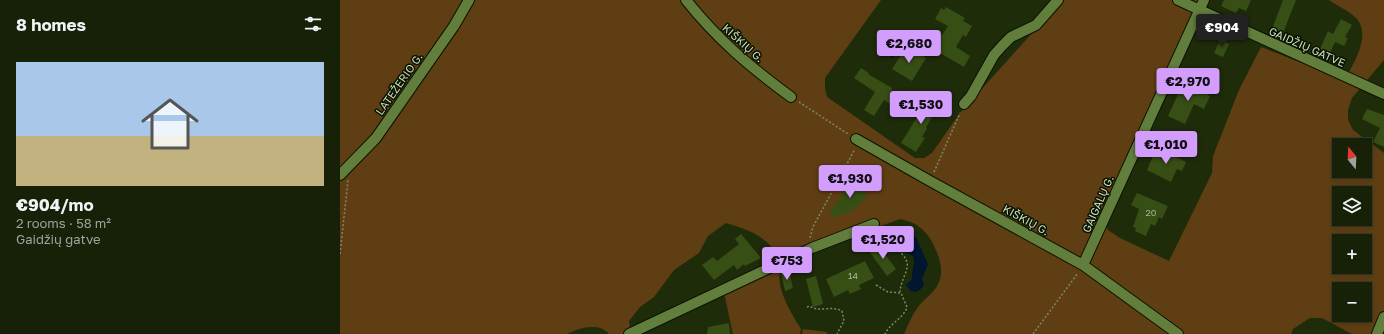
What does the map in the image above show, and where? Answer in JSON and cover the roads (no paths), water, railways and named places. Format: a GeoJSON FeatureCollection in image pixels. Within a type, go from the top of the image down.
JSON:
{"type":"FeatureCollection","features":[{"type":"Feature","properties":{"kind":"street","name":"LATEŽERIO G."},"geometry":{"type":"LineString","coordinates":[[340,175],[376,138],[454,26],[469,0]]}},
{"type":"Feature","properties":{"kind":"street","name":"KIŠKIŲ G."},"geometry":{"type":"LineString","coordinates":[[686,0],[708,28],[750,67],[791,97]]}},
{"type":"Feature","properties":{"kind":"street"},"geometry":{"type":"LineString","coordinates":[[964,104],[971,96],[994,55],[1002,46],[1011,37],[1036,25],[1058,0]]}},
{"type":"Feature","properties":{"kind":"street","name":"GAIDŽIŲ GATVE"},"geometry":{"type":"LineString","coordinates":[[1178,0],[1384,94]]}},
{"type":"Feature","properties":{"kind":"street","name":"GAIGALŲ G."},"geometry":{"type":"LineString","coordinates":[[1083,265],[1204,0]]}},
{"type":"Feature","properties":{"kind":"street","name":"KIŠKIŲ G."},"geometry":{"type":"LineString","coordinates":[[858,140],[1083,265],[1178,334]]}},
{"type":"Feature","properties":{"kind":"street"},"geometry":{"type":"LineString","coordinates":[[629,334],[812,248],[874,224]]}},
{"type":"Feature","properties":{"kind":"street"},"geometry":{"type":"LineString","coordinates":[[1377,334],[1384,317]]}},
{"type":"Feature","properties":{"kind":"water"},"geometry":{"type":"Polygon","coordinates":[[[897,41],[901,44],[893,58],[889,56],[897,41]]]}},
{"type":"Feature","properties":{"kind":"water"},"geometry":{"type":"Polygon","coordinates":[[[906,231],[916,237],[928,264],[922,279],[924,286],[917,292],[911,291],[906,285],[912,279],[914,261],[913,256],[900,249],[895,241],[900,234],[906,231]]]}}]}
